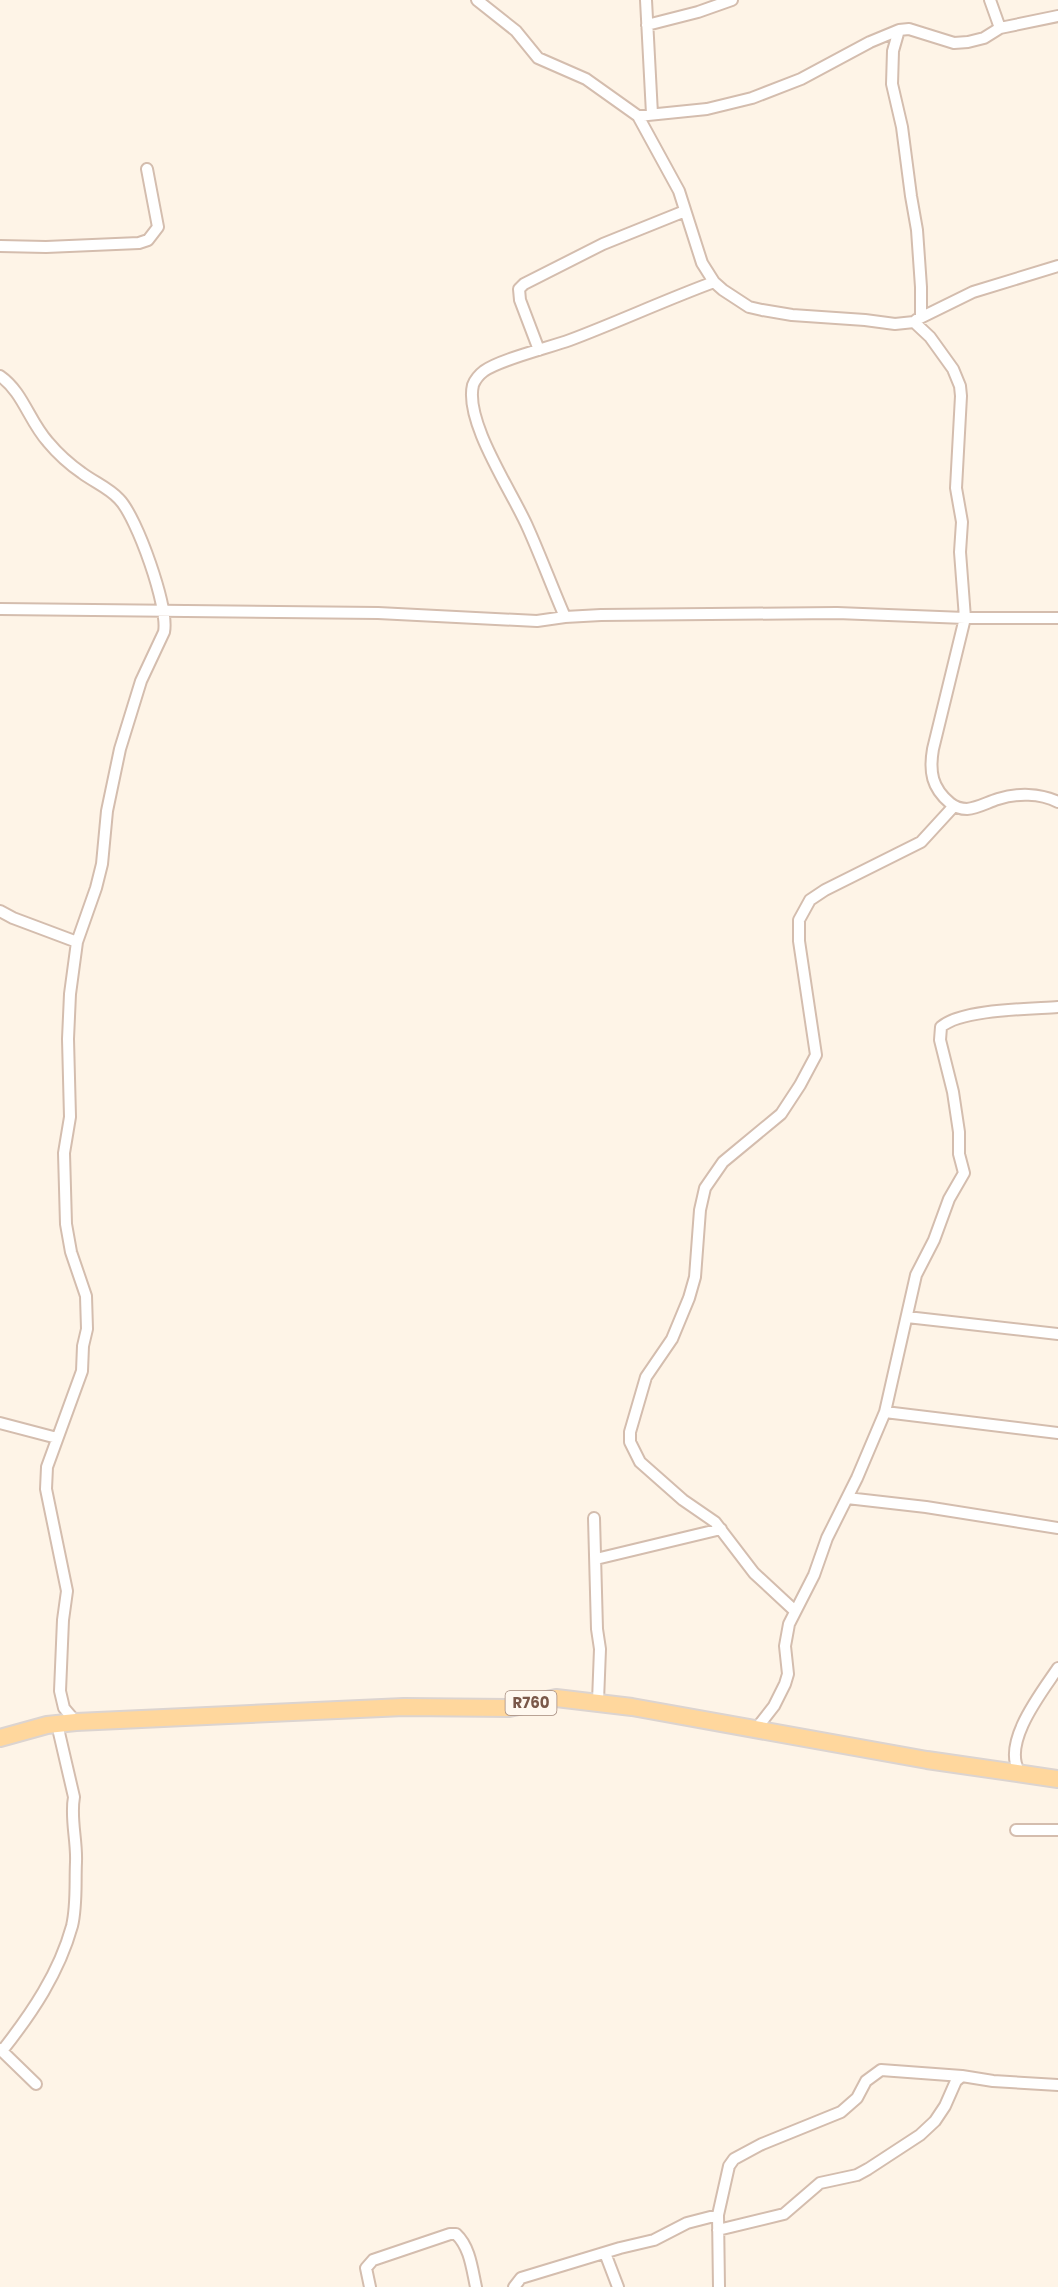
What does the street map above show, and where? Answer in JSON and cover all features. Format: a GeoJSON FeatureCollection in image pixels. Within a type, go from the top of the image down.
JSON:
{"type":"FeatureCollection","features":[{"type":"Feature","properties":{"kind":"main road","name":"R760"},"geometry":{"type":"LineString","coordinates":[[0,1738],[57,1724],[76,1722],[404,1707],[509,1708],[556,1698],[598,1701],[927,1760],[1058,1779]]}},
{"type":"Feature","properties":{"kind":"street"},"geometry":{"type":"LineString","coordinates":[[477,0],[516,31],[538,58],[586,79],[638,116],[673,179],[702,263],[714,282],[749,307],[817,318],[895,324],[918,319],[973,292],[1058,266]]}},
{"type":"Feature","properties":{"kind":"street"},"geometry":{"type":"LineString","coordinates":[[646,0],[652,114]]}},
{"type":"Feature","properties":{"kind":"street"},"geometry":{"type":"LineString","coordinates":[[647,25],[698,12],[732,0]]}},
{"type":"Feature","properties":{"kind":"street"},"geometry":{"type":"LineString","coordinates":[[990,0],[1000,28]]}},
{"type":"Feature","properties":{"kind":"street"},"geometry":{"type":"LineString","coordinates":[[638,116],[707,109],[752,98],[801,79],[870,42],[899,30],[909,29],[954,43],[984,38],[1000,28],[1058,16]]}},
{"type":"Feature","properties":{"kind":"street"},"geometry":{"type":"LineString","coordinates":[[899,30],[893,51],[892,84],[902,127],[917,230],[921,287],[918,319],[948,361],[960,386],[961,396],[956,488],[962,522],[960,552],[965,618],[931,761],[932,774],[936,789],[954,806],[965,809],[998,799],[1029,795],[1058,802]]}},
{"type":"Feature","properties":{"kind":"street"},"geometry":{"type":"LineString","coordinates":[[0,246],[139,243],[148,240],[158,226],[147,169]]}},
{"type":"Feature","properties":{"kind":"street"},"geometry":{"type":"LineString","coordinates":[[539,350],[520,300],[519,289],[524,284],[603,244],[685,211]]}},
{"type":"Feature","properties":{"kind":"street"},"geometry":{"type":"LineString","coordinates":[[565,617],[525,520],[487,449],[477,425],[473,386],[485,371],[714,282]]}},
{"type":"Feature","properties":{"kind":"street"},"geometry":{"type":"LineString","coordinates":[[0,376],[18,393],[37,428],[64,459],[122,501],[138,531],[164,610],[166,624],[141,681],[118,758],[107,811],[102,864],[77,942],[70,994],[68,1038],[70,1098],[63,1175],[66,1224],[71,1252],[86,1296],[87,1319],[82,1371],[47,1467],[46,1489],[67,1592],[63,1620],[60,1691],[64,1708],[76,1722]]}},
{"type":"Feature","properties":{"kind":"street"},"geometry":{"type":"LineString","coordinates":[[0,609],[378,613],[537,621],[565,617],[837,613],[965,618],[1058,618]]}},
{"type":"Feature","properties":{"kind":"street"},"geometry":{"type":"LineString","coordinates":[[795,1611],[754,1573],[721,1529],[706,1515],[683,1500],[640,1462],[630,1442],[630,1432],[646,1377],[672,1339],[689,1298],[695,1277],[700,1210],[705,1188],[723,1162],[781,1114],[816,1055],[799,940],[799,920],[802,912],[810,900],[825,890],[921,842],[954,806]]}},
{"type":"Feature","properties":{"kind":"street"},"geometry":{"type":"LineString","coordinates":[[0,910],[20,921],[77,942]]}},
{"type":"Feature","properties":{"kind":"street"},"geometry":{"type":"LineString","coordinates":[[756,1729],[774,1706],[785,1684],[788,1674],[786,1635],[795,1611],[814,1575],[827,1538],[885,1412],[916,1275],[934,1240],[949,1199],[964,1173],[958,1154],[959,1132],[953,1092],[940,1040],[941,1027],[953,1020],[984,1012],[1058,1007]]}},
{"type":"Feature","properties":{"kind":"street"},"geometry":{"type":"LineString","coordinates":[[907,1317],[1058,1334]]}},
{"type":"Feature","properties":{"kind":"street"},"geometry":{"type":"LineString","coordinates":[[885,1412],[1058,1433]]}},
{"type":"Feature","properties":{"kind":"street"},"geometry":{"type":"LineString","coordinates":[[0,1423],[57,1438]]}},
{"type":"Feature","properties":{"kind":"street"},"geometry":{"type":"LineString","coordinates":[[847,1498],[926,1507],[1058,1528]]}},
{"type":"Feature","properties":{"kind":"street"},"geometry":{"type":"LineString","coordinates":[[594,1518],[597,1629],[600,1649],[598,1701]]}},
{"type":"Feature","properties":{"kind":"street"},"geometry":{"type":"LineString","coordinates":[[596,1559],[721,1529]]}},
{"type":"Feature","properties":{"kind":"street"},"geometry":{"type":"LineString","coordinates":[[1029,1775],[1019,1772],[1016,1765],[1017,1746],[1029,1713],[1039,1694],[1058,1668]]}},
{"type":"Feature","properties":{"kind":"street"},"geometry":{"type":"LineString","coordinates":[[36,2084],[1,2050],[25,2022],[47,1987],[72,1926],[76,1901],[76,1846],[72,1806],[74,1797],[57,1724]]}},
{"type":"Feature","properties":{"kind":"street"},"geometry":{"type":"LineString","coordinates":[[1016,1830],[1058,1830]]}},
{"type":"Feature","properties":{"kind":"street"},"geometry":{"type":"LineString","coordinates":[[719,2287],[718,2215],[729,2166],[734,2159],[762,2144],[842,2112],[850,2107],[873,2074],[887,2070],[1058,2085]]}},
{"type":"Feature","properties":{"kind":"street"},"geometry":{"type":"LineString","coordinates":[[718,2230],[784,2214],[820,2183],[857,2175],[868,2169],[920,2135],[935,2121],[945,2106],[956,2081],[962,2076]]}},
{"type":"Feature","properties":{"kind":"street"},"geometry":{"type":"LineString","coordinates":[[514,2287],[521,2278],[654,2240],[687,2223],[718,2215]]}},
{"type":"Feature","properties":{"kind":"street"},"geometry":{"type":"LineString","coordinates":[[370,2287],[366,2268],[373,2260],[450,2234],[456,2234],[462,2240],[476,2287]]}},
{"type":"Feature","properties":{"kind":"street"},"geometry":{"type":"LineString","coordinates":[[605,2253],[618,2287]]}}]}
